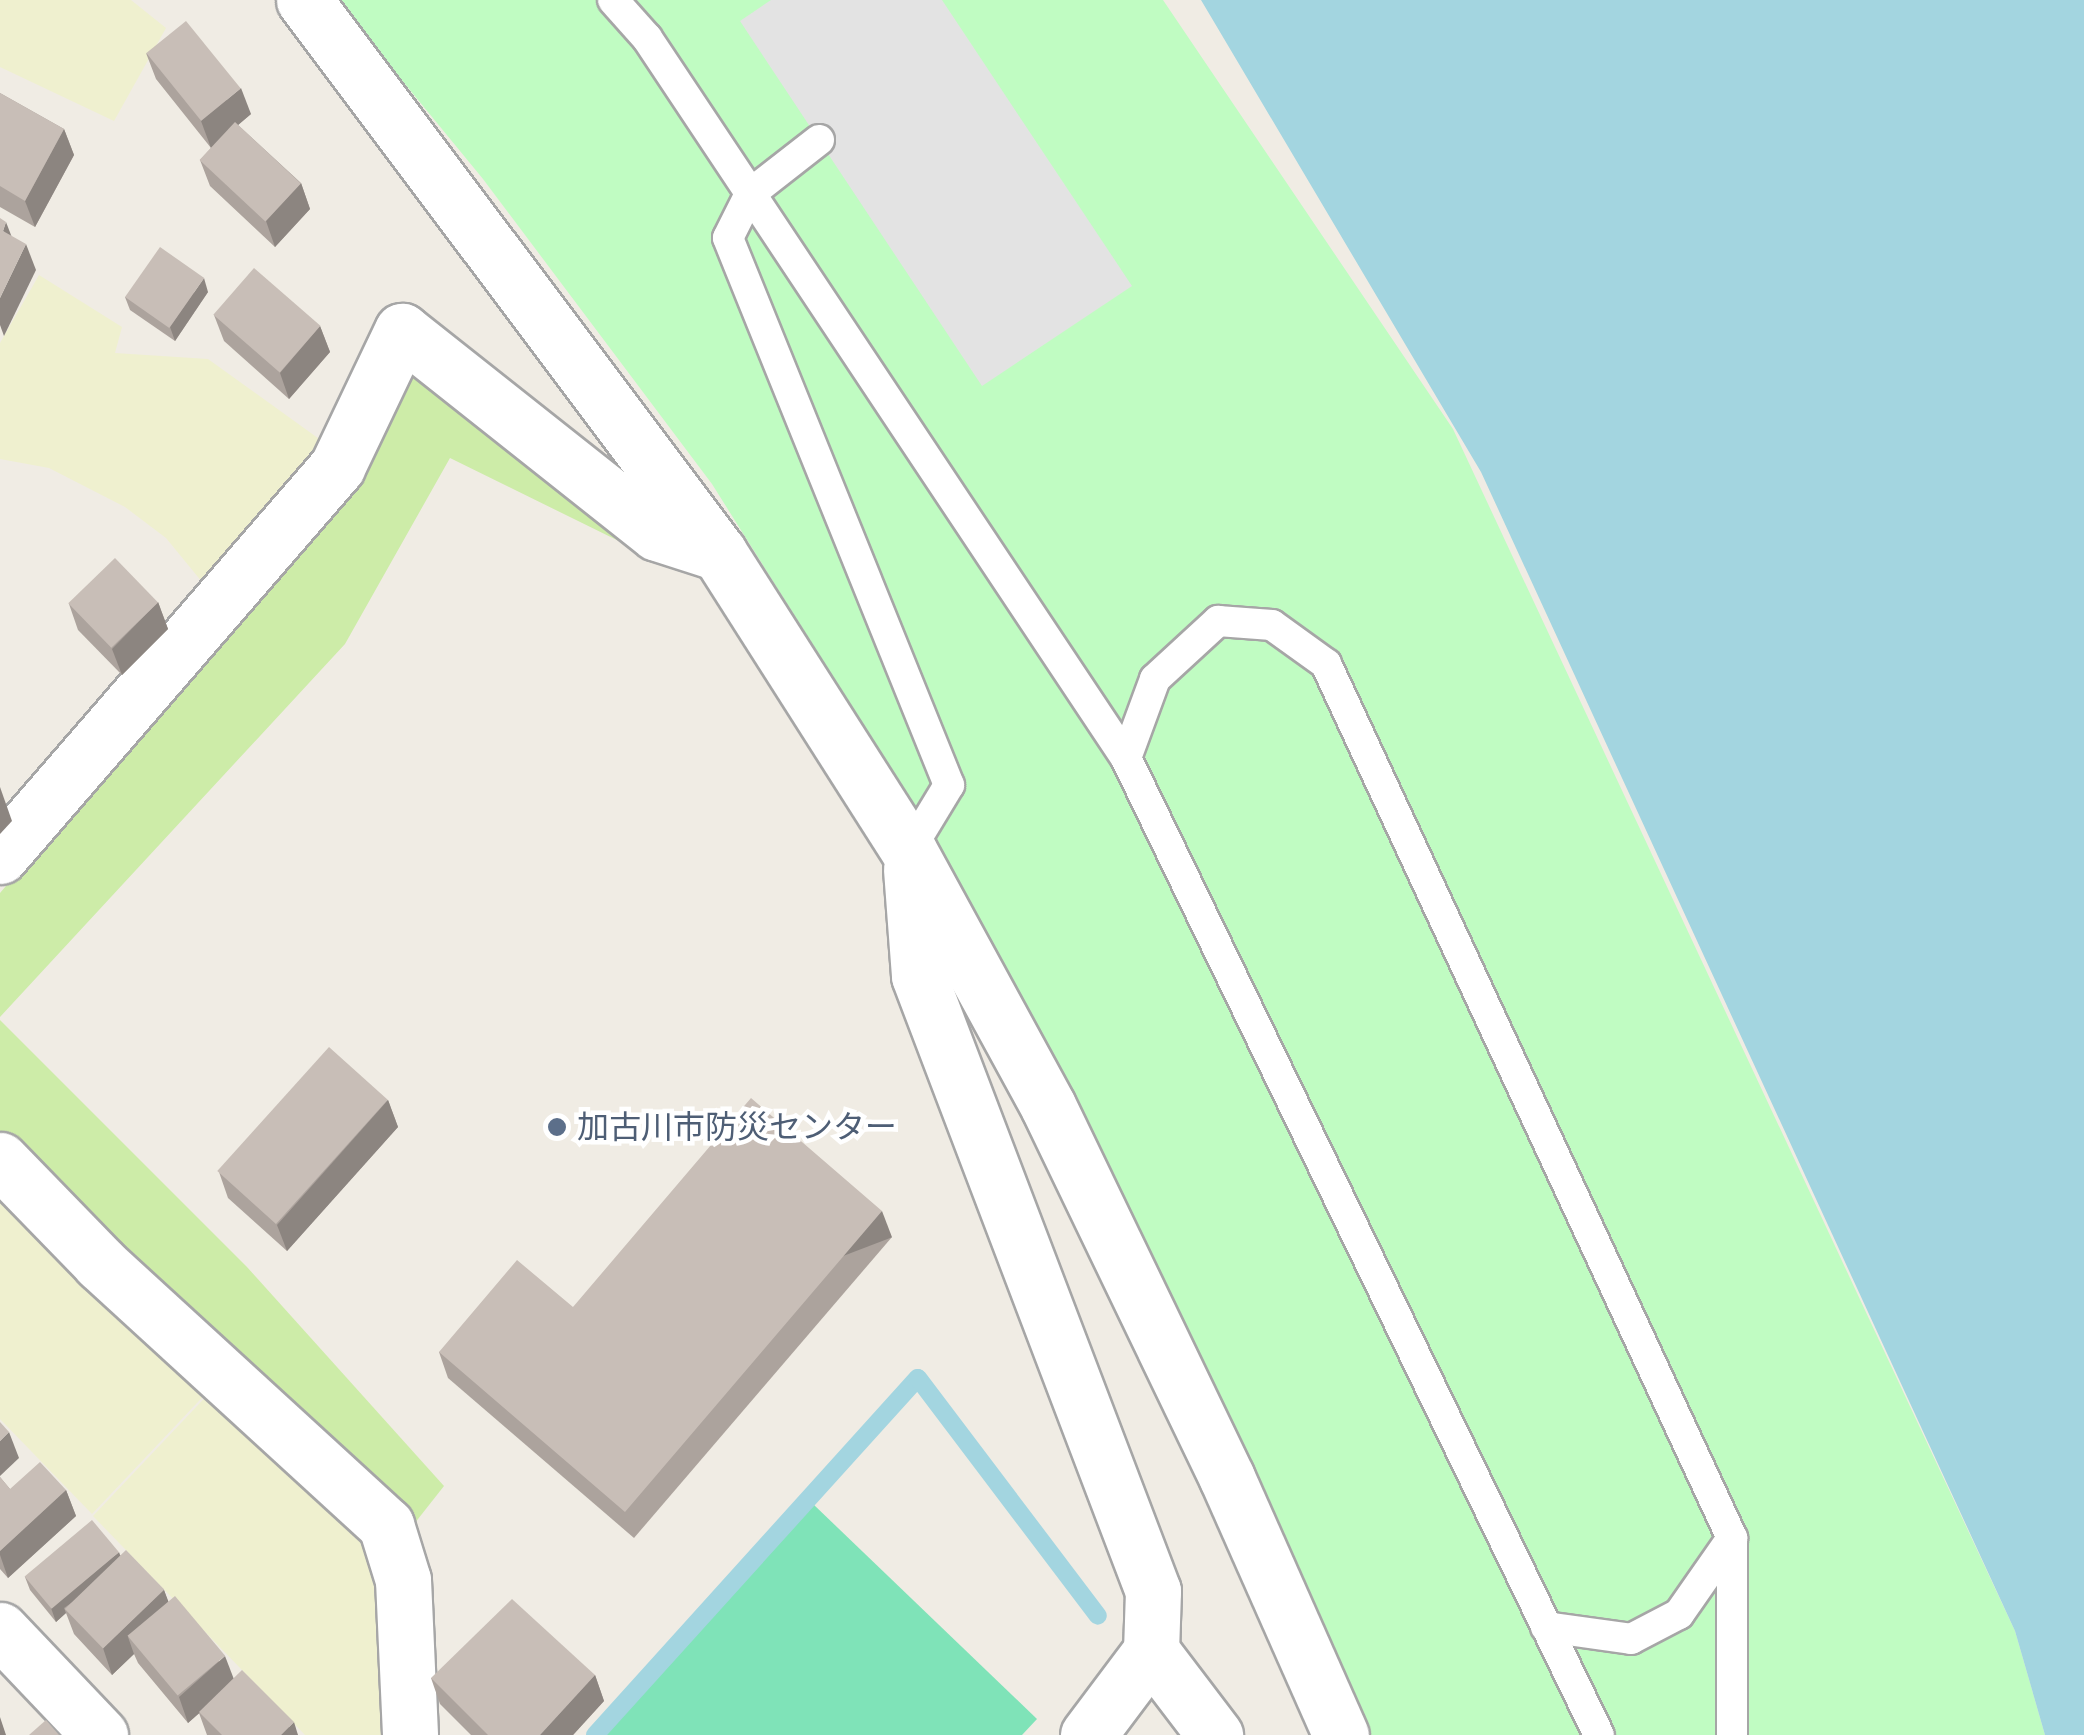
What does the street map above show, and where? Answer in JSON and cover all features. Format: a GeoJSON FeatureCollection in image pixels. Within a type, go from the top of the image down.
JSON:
{"type":"FeatureCollection","features":[{"type":"Feature","properties":{"kind":"street"},"geometry":{"type":"LineString","coordinates":[[304,0],[719,553],[909,851],[1048,1106],[1341,1735]]}},
{"type":"Feature","properties":{"kind":"street"},"geometry":{"type":"LineString","coordinates":[[0,856],[337,468],[402,331],[657,534],[719,553]]}},
{"type":"Feature","properties":{"kind":"street"},"geometry":{"type":"LineString","coordinates":[[909,851],[919,976],[1152,1590],[1151,1651],[1088,1735]]}},
{"type":"Feature","properties":{"kind":"street"},"geometry":{"type":"LineString","coordinates":[[0,1160],[100,1263],[386,1525],[402,1580],[410,1735]]}},
{"type":"Feature","properties":{"kind":"street"},"geometry":{"type":"LineString","coordinates":[[0,1630],[100,1735]]}},
{"type":"Feature","properties":{"kind":"street"},"geometry":{"type":"LineString","coordinates":[[1151,1651],[1215,1735]]}},
{"type":"Feature","properties":{"kind":"lane"},"geometry":{"type":"LineString","coordinates":[[613,0],[648,38],[1126,758],[1599,1735]]}},
{"type":"Feature","properties":{"kind":"lane"},"geometry":{"type":"LineString","coordinates":[[819,140],[750,194],[728,238],[949,785],[909,851]]}},
{"type":"Feature","properties":{"kind":"lane"},"geometry":{"type":"LineString","coordinates":[[1126,758],[1155,679],[1218,621],[1272,625],[1326,664],[1732,1538],[1732,1735]]}},
{"type":"Feature","properties":{"kind":"lane"},"geometry":{"type":"LineString","coordinates":[[1546,1627],[1632,1639],[1679,1614],[1732,1538]]}},
{"type":"Feature","properties":{"kind":"green space"},"geometry":{"type":"Polygon","coordinates":[[[0,0],[131,0],[166,28],[114,121],[0,67],[0,0]]]}},
{"type":"Feature","properties":{"kind":"green space"},"geometry":{"type":"Polygon","coordinates":[[[336,0],[1163,0],[1453,429],[2015,1631],[2045,1735],[1366,1735],[1046,1064],[857,715],[712,484],[483,179],[336,0]]]}},
{"type":"Feature","properties":{"kind":"green space"},"geometry":{"type":"Polygon","coordinates":[[[39,275],[122,327],[115,353],[208,359],[322,441],[216,599],[166,538],[125,507],[49,468],[0,459],[0,343],[39,275]]]}},
{"type":"Feature","properties":{"kind":"green space"},"geometry":{"type":"Polygon","coordinates":[[[416,359],[633,548],[450,458],[345,644],[0,1017],[0,893],[340,492],[416,359]]]}},
{"type":"Feature","properties":{"kind":"green space"},"geometry":{"type":"Polygon","coordinates":[[[0,1020],[247,1267],[444,1486],[407,1533],[0,1140],[0,1020]]]}},
{"type":"Feature","properties":{"kind":"green space"},"geometry":{"type":"Polygon","coordinates":[[[0,1176],[214,1385],[92,1514],[0,1419],[0,1176]]]}},
{"type":"Feature","properties":{"kind":"green space"},"geometry":{"type":"Polygon","coordinates":[[[215,1387],[357,1515],[389,1570],[396,1735],[305,1735],[93,1516],[215,1387]]]}},
{"type":"Feature","properties":{"kind":"green space"},"geometry":{"type":"Polygon","coordinates":[[[813,1504],[1037,1719],[1022,1735],[601,1735],[813,1504]]]}},
{"type":"Feature","properties":{"kind":"shaded area"},"geometry":{"type":"Polygon","coordinates":[[[771,0],[942,0],[1132,286],[982,386],[740,21],[771,0]]]}},
{"type":"Feature","properties":{"kind":"water"},"geometry":{"type":"Polygon","coordinates":[[[1201,0],[2084,0],[2084,1735],[2045,1735],[2015,1631],[1481,472],[1201,0]]]}},
{"type":"Feature","properties":{"kind":"building"},"geometry":{"type":"Polygon","coordinates":[[[186,21],[241,89],[201,121],[146,53],[186,21]]]}},
{"type":"Feature","properties":{"kind":"building"},"geometry":{"type":"Polygon","coordinates":[[[0,93],[64,129],[25,201],[0,186],[0,93]]]}},
{"type":"Feature","properties":{"kind":"building"},"geometry":{"type":"Polygon","coordinates":[[[235,122],[301,183],[265,221],[200,160],[235,122]]]}},
{"type":"Feature","properties":{"kind":"building"},"geometry":{"type":"Polygon","coordinates":[[[0,218],[6,222],[3,231],[26,244],[0,298],[0,218]]]}},
{"type":"Feature","properties":{"kind":"building"},"geometry":{"type":"Polygon","coordinates":[[[160,247],[204,278],[169,328],[125,297],[160,247]]]}},
{"type":"Feature","properties":{"kind":"building"},"geometry":{"type":"Polygon","coordinates":[[[254,268],[320,326],[280,373],[213,315],[254,268]]]}},
{"type":"Feature","properties":{"kind":"building"},"geometry":{"type":"Polygon","coordinates":[[[115,558],[158,603],[111,648],[68,603],[115,558]]]}},
{"type":"Feature","properties":{"kind":"building"},"geometry":{"type":"Polygon","coordinates":[[[329,1047],[388,1100],[276,1224],[217,1171],[329,1047]]]}},
{"type":"Feature","properties":{"kind":"building","name":"加古川市防災センター"},"geometry":{"type":"Polygon","coordinates":[[[751,1098],[882,1211],[625,1512],[439,1352],[517,1260],[573,1307],[751,1098]]]}},
{"type":"Feature","properties":{"kind":"building"},"geometry":{"type":"Polygon","coordinates":[[[0,1422],[9,1432],[0,1441],[0,1422]]]}},
{"type":"Feature","properties":{"kind":"building"},"geometry":{"type":"Polygon","coordinates":[[[40,1462],[66,1490],[0,1551],[0,1477],[10,1489],[40,1462]]]}},
{"type":"Feature","properties":{"kind":"building"},"geometry":{"type":"Polygon","coordinates":[[[92,1520],[119,1552],[52,1609],[25,1577],[92,1520]]]}},
{"type":"Feature","properties":{"kind":"building"},"geometry":{"type":"Polygon","coordinates":[[[126,1550],[164,1590],[103,1649],[65,1609],[126,1550]]]}},
{"type":"Feature","properties":{"kind":"building"},"geometry":{"type":"Polygon","coordinates":[[[175,1596],[225,1656],[178,1696],[128,1636],[175,1596]]]}},
{"type":"Feature","properties":{"kind":"building"},"geometry":{"type":"Polygon","coordinates":[[[512,1599],[595,1675],[540,1735],[488,1735],[431,1678],[512,1599]]]}},
{"type":"Feature","properties":{"kind":"building"},"geometry":{"type":"Polygon","coordinates":[[[242,1670],[294,1722],[281,1735],[222,1735],[199,1712],[242,1670]]]}},
{"type":"Feature","properties":{"kind":"building"},"geometry":{"type":"Polygon","coordinates":[[[46,1720],[59,1735],[29,1735],[46,1720]]]}},
{"type":"Feature","properties":{"kind":"waterway"},"geometry":{"type":"LineString","coordinates":[[595,1735],[918,1378],[1098,1616]]}},
{"type":"Feature","properties":{"kind":"place","name":"加古川市防災センター"},"geometry":{"type":"Point","coordinates":[557,1127]}}]}
